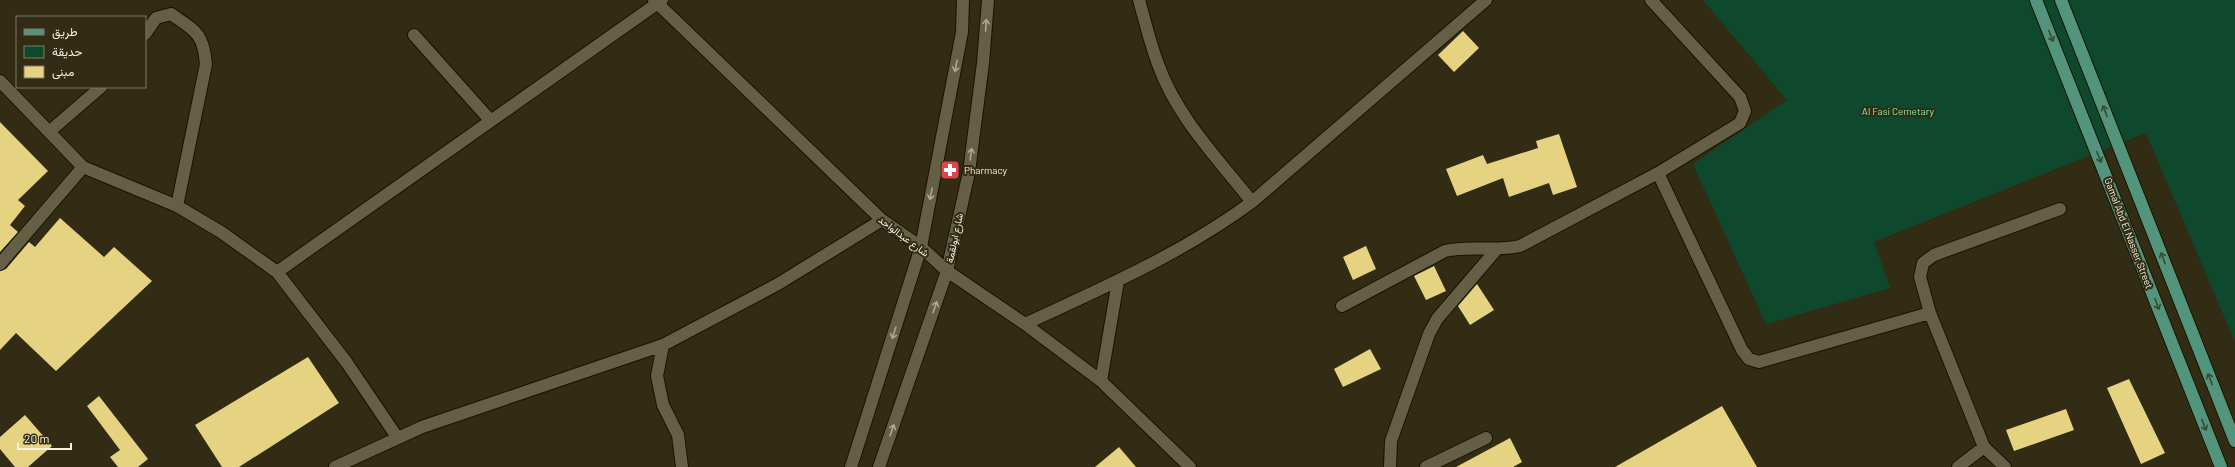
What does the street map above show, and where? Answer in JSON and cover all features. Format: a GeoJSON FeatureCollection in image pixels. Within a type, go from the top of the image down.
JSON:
{"type":"FeatureCollection","features":[{"type":"Feature","properties":{"kind":"main road","name":"Gamal Abd El Nasser Street"},"geometry":{"type":"LineString","coordinates":[[2036,0],[2221,467]]}},
{"type":"Feature","properties":{"kind":"main road"},"geometry":{"type":"LineString","coordinates":[[2061,0],[2235,441]]}},
{"type":"Feature","properties":{"kind":"street"},"geometry":{"type":"LineString","coordinates":[[851,467],[921,247],[962,32],[963,0]]}},
{"type":"Feature","properties":{"kind":"street","name":"شارع ابولقمة"},"geometry":{"type":"LineString","coordinates":[[879,467],[947,271],[969,172],[984,63],[988,0]]}},
{"type":"Feature","properties":{"kind":"street"},"geometry":{"type":"LineString","coordinates":[[1139,0],[1158,65],[1184,115],[1252,202]]}},
{"type":"Feature","properties":{"kind":"street"},"geometry":{"type":"LineString","coordinates":[[1025,324],[1118,281],[1224,222],[1252,202],[1486,0]]}},
{"type":"Feature","properties":{"kind":"street"},"geometry":{"type":"LineString","coordinates":[[1342,306],[1444,251],[1455,249],[1496,250],[1520,246],[1658,173],[1740,123],[1745,111],[1740,97],[1651,0]]}},
{"type":"Feature","properties":{"kind":"street"},"geometry":{"type":"LineString","coordinates":[[277,272],[658,1]]}},
{"type":"Feature","properties":{"kind":"street","name":"شارع عبدالواحد"},"geometry":{"type":"LineString","coordinates":[[658,1],[882,220],[921,247],[947,271],[1025,324],[1101,381],[1190,467]]}},
{"type":"Feature","properties":{"kind":"street"},"geometry":{"type":"LineString","coordinates":[[146,33],[156,18],[171,14],[199,34],[204,48],[206,64],[177,206]]}},
{"type":"Feature","properties":{"kind":"street"},"geometry":{"type":"LineString","coordinates":[[414,35],[490,120]]}},
{"type":"Feature","properties":{"kind":"street"},"geometry":{"type":"LineString","coordinates":[[0,80],[83,167],[177,206],[221,232],[277,272],[346,363],[397,437]]}},
{"type":"Feature","properties":{"kind":"street"},"geometry":{"type":"LineString","coordinates":[[50,131],[101,88]]}},
{"type":"Feature","properties":{"kind":"street"},"geometry":{"type":"LineString","coordinates":[[0,264],[83,167]]}},
{"type":"Feature","properties":{"kind":"street"},"geometry":{"type":"LineString","coordinates":[[1658,173],[1742,350],[1750,359],[1759,362],[1930,313]]}},
{"type":"Feature","properties":{"kind":"street"},"geometry":{"type":"LineString","coordinates":[[2005,467],[1984,447],[1930,313],[1920,277],[1923,263],[1934,256],[2060,209]]}},
{"type":"Feature","properties":{"kind":"street"},"geometry":{"type":"LineString","coordinates":[[335,467],[397,437],[663,345],[778,284],[882,220]]}},
{"type":"Feature","properties":{"kind":"street"},"geometry":{"type":"LineString","coordinates":[[1390,467],[1391,441],[1429,334],[1437,319],[1496,250]]}},
{"type":"Feature","properties":{"kind":"street"},"geometry":{"type":"LineString","coordinates":[[1101,381],[1118,281]]}},
{"type":"Feature","properties":{"kind":"street"},"geometry":{"type":"LineString","coordinates":[[663,345],[657,376],[663,405],[678,435],[682,467]]}},
{"type":"Feature","properties":{"kind":"street"},"geometry":{"type":"LineString","coordinates":[[1426,467],[1486,438]]}},
{"type":"Feature","properties":{"kind":"street"},"geometry":{"type":"LineString","coordinates":[[1958,467],[1984,447]]}},
{"type":"Feature","properties":{"kind":"green space","name":"Al Fasi Cemetary"},"geometry":{"type":"Polygon","coordinates":[[[1703,0],[2235,0],[2235,342],[2146,133],[1874,242],[1890,288],[1766,324],[1693,164],[1787,100],[1703,0]]]}},
{"type":"Feature","properties":{"kind":"building"},"geometry":{"type":"Polygon","coordinates":[[[1463,31],[1479,48],[1454,72],[1438,55],[1463,31]]]}},
{"type":"Feature","properties":{"kind":"building"},"geometry":{"type":"Polygon","coordinates":[[[0,122],[48,171],[18,200],[25,206],[10,225],[18,232],[0,252],[0,122]]]}},
{"type":"Feature","properties":{"kind":"building"},"geometry":{"type":"Polygon","coordinates":[[[1559,134],[1577,187],[1553,195],[1549,183],[1509,197],[1503,178],[1457,196],[1446,169],[1483,155],[1487,164],[1538,148],[1536,141],[1559,134]]]}},
{"type":"Feature","properties":{"kind":"building"},"geometry":{"type":"Polygon","coordinates":[[[60,218],[104,257],[114,247],[152,281],[56,371],[16,333],[0,350],[0,271],[6,269],[29,242],[35,247],[60,218]]]}},
{"type":"Feature","properties":{"kind":"building"},"geometry":{"type":"Polygon","coordinates":[[[1366,246],[1376,269],[1353,280],[1343,257],[1366,246]]]}},
{"type":"Feature","properties":{"kind":"building"},"geometry":{"type":"Polygon","coordinates":[[[1434,266],[1446,291],[1426,300],[1414,276],[1434,266]]]}},
{"type":"Feature","properties":{"kind":"building"},"geometry":{"type":"Polygon","coordinates":[[[1477,284],[1494,310],[1470,325],[1458,306],[1477,284]]]}},
{"type":"Feature","properties":{"kind":"building"},"geometry":{"type":"Polygon","coordinates":[[[1370,349],[1381,369],[1343,387],[1334,369],[1370,349]]]}},
{"type":"Feature","properties":{"kind":"building"},"geometry":{"type":"Polygon","coordinates":[[[308,357],[339,403],[239,467],[222,467],[195,425],[308,357]]]}},
{"type":"Feature","properties":{"kind":"building"},"geometry":{"type":"Polygon","coordinates":[[[2129,379],[2165,453],[2141,464],[2107,388],[2129,379]]]}},
{"type":"Feature","properties":{"kind":"building"},"geometry":{"type":"Polygon","coordinates":[[[99,396],[148,459],[138,467],[118,467],[110,457],[120,450],[87,406],[99,396]]]}},
{"type":"Feature","properties":{"kind":"building"},"geometry":{"type":"Polygon","coordinates":[[[1722,406],[1757,467],[1615,467],[1722,406]]]}},
{"type":"Feature","properties":{"kind":"building"},"geometry":{"type":"Polygon","coordinates":[[[2066,409],[2074,430],[2014,451],[2006,430],[2066,409]]]}},
{"type":"Feature","properties":{"kind":"building"},"geometry":{"type":"Polygon","coordinates":[[[25,415],[52,446],[28,467],[15,467],[0,449],[0,437],[25,415]]]}},
{"type":"Feature","properties":{"kind":"building"},"geometry":{"type":"Polygon","coordinates":[[[1510,438],[1522,462],[1513,467],[1456,467],[1510,438]]]}},
{"type":"Feature","properties":{"kind":"building"},"geometry":{"type":"Polygon","coordinates":[[[1119,447],[1136,467],[1095,467],[1119,447]]]}},
{"type":"Feature","properties":{"kind":"place","name":"Pharmacy"},"geometry":{"type":"Point","coordinates":[950,170]}}]}
